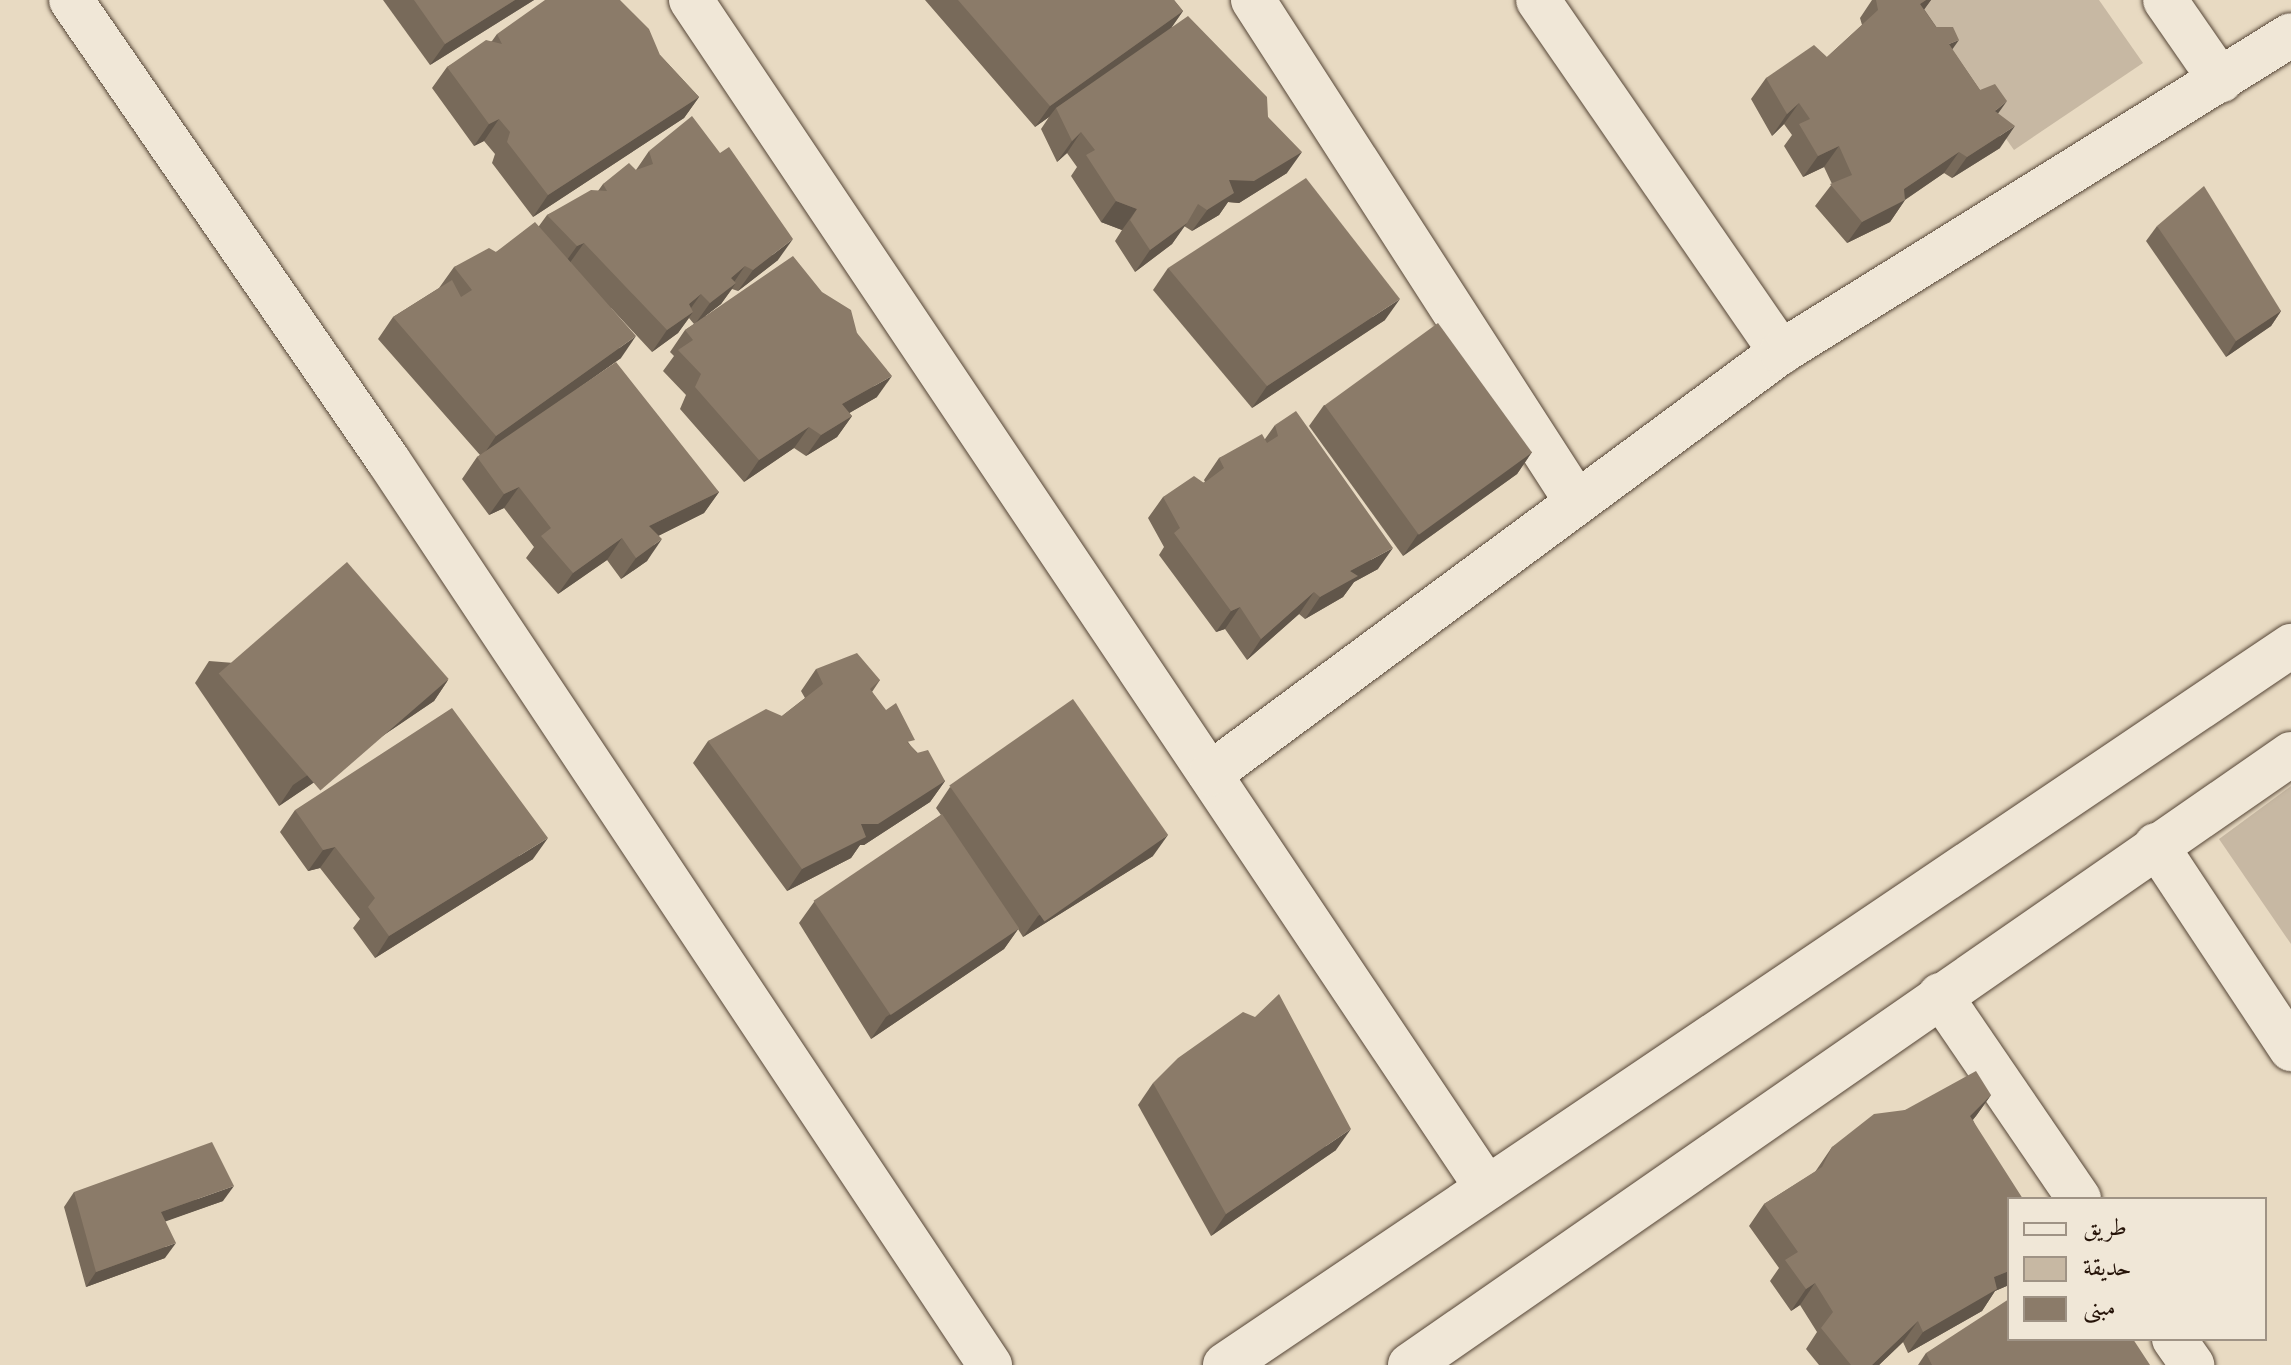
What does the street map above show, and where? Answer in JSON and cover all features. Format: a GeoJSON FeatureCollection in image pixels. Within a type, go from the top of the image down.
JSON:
{"type":"FeatureCollection","features":[{"type":"Feature","properties":{"kind":"street"},"geometry":{"type":"LineString","coordinates":[[71,0],[388,460],[990,1365]]}},
{"type":"Feature","properties":{"kind":"street"},"geometry":{"type":"LineString","coordinates":[[691,0],[1487,1188]]}},
{"type":"Feature","properties":{"kind":"street"},"geometry":{"type":"LineString","coordinates":[[1253,0],[1574,498]]}},
{"type":"Feature","properties":{"kind":"street"},"geometry":{"type":"LineString","coordinates":[[1538,0],[1781,352]]}},
{"type":"Feature","properties":{"kind":"street"},"geometry":{"type":"LineString","coordinates":[[2165,0],[2221,81]]}},
{"type":"Feature","properties":{"kind":"street"},"geometry":{"type":"LineString","coordinates":[[1210,774],[1574,498],[1781,352],[2291,35]]}},
{"type":"Feature","properties":{"kind":"street"},"geometry":{"type":"LineString","coordinates":[[1225,1365],[2291,646]]}},
{"type":"Feature","properties":{"kind":"street"},"geometry":{"type":"LineString","coordinates":[[1410,1365],[2291,754]]}},
{"type":"Feature","properties":{"kind":"street"},"geometry":{"type":"LineString","coordinates":[[2156,845],[2291,1049]]}},
{"type":"Feature","properties":{"kind":"street"},"geometry":{"type":"LineString","coordinates":[[1940,995],[2078,1197]]}},
{"type":"Feature","properties":{"kind":"street"},"geometry":{"type":"LineString","coordinates":[[2175,1341],[2192,1365]]}},
{"type":"Feature","properties":{"kind":"green space"},"geometry":{"type":"Polygon","coordinates":[[[1908,0],[2099,0],[2143,63],[2014,150],[1908,0]]]}},
{"type":"Feature","properties":{"kind":"green space"},"geometry":{"type":"Polygon","coordinates":[[[2291,786],[2291,944],[2219,839],[2291,786]]]}},
{"type":"Feature","properties":{"kind":"building"},"geometry":{"type":"Polygon","coordinates":[[[414,0],[515,0],[445,44],[414,0]]]}},
{"type":"Feature","properties":{"kind":"building"},"geometry":{"type":"Polygon","coordinates":[[[545,0],[620,0],[649,29],[660,55],[699,97],[548,195],[507,142],[510,132],[499,119],[489,124],[447,67],[486,40],[502,44],[497,34],[545,0]]]}},
{"type":"Feature","properties":{"kind":"building"},"geometry":{"type":"Polygon","coordinates":[[[958,0],[1174,0],[1183,11],[1050,106],[958,0]]]}},
{"type":"Feature","properties":{"kind":"building"},"geometry":{"type":"Polygon","coordinates":[[[1876,0],[1926,0],[1920,4],[1936,27],[1953,27],[1959,40],[1949,44],[1980,90],[1995,84],[2007,101],[1995,111],[2015,126],[1967,157],[1959,152],[1904,189],[1905,200],[1862,222],[1830,184],[1852,175],[1839,146],[1818,156],[1799,124],[1810,119],[1799,103],[1787,114],[1766,78],[1814,45],[1827,57],[1878,10],[1876,0]]]}},
{"type":"Feature","properties":{"kind":"building"},"geometry":{"type":"Polygon","coordinates":[[[1188,16],[1267,97],[1268,117],[1302,152],[1254,181],[1229,180],[1234,193],[1207,210],[1198,204],[1187,223],[1150,250],[1130,220],[1137,209],[1116,201],[1086,155],[1095,150],[1081,132],[1072,141],[1056,108],[1188,16]]]}},
{"type":"Feature","properties":{"kind":"building"},"geometry":{"type":"Polygon","coordinates":[[[692,116],[720,153],[729,147],[793,239],[753,270],[745,266],[731,278],[736,283],[710,303],[701,294],[689,304],[693,312],[667,330],[584,243],[577,246],[547,215],[591,190],[607,191],[603,184],[629,163],[636,170],[653,164],[649,151],[692,116]]]}},
{"type":"Feature","properties":{"kind":"building"},"geometry":{"type":"Polygon","coordinates":[[[1306,178],[1400,299],[1267,386],[1168,268],[1306,178]]]}},
{"type":"Feature","properties":{"kind":"building"},"geometry":{"type":"Polygon","coordinates":[[[2204,186],[2281,311],[2236,341],[2157,226],[2204,186]]]}},
{"type":"Feature","properties":{"kind":"building"},"geometry":{"type":"Polygon","coordinates":[[[535,222],[636,336],[496,436],[393,317],[452,280],[461,297],[472,290],[454,267],[489,248],[496,252],[535,222]]]}},
{"type":"Feature","properties":{"kind":"building"},"geometry":{"type":"Polygon","coordinates":[[[793,256],[822,292],[851,310],[857,333],[892,376],[842,404],[852,416],[821,435],[809,427],[759,460],[695,387],[701,374],[678,350],[693,340],[685,330],[793,256]]]}},
{"type":"Feature","properties":{"kind":"building"},"geometry":{"type":"Polygon","coordinates":[[[1438,323],[1532,452],[1419,535],[1325,405],[1438,323]]]}},
{"type":"Feature","properties":{"kind":"building"},"geometry":{"type":"Polygon","coordinates":[[[616,362],[719,492],[649,526],[662,539],[636,558],[622,538],[573,573],[541,536],[551,528],[519,487],[504,494],[477,457],[616,362]]]}},
{"type":"Feature","properties":{"kind":"building"},"geometry":{"type":"Polygon","coordinates":[[[1296,411],[1393,548],[1350,571],[1358,576],[1320,597],[1314,592],[1261,639],[1240,607],[1231,611],[1174,533],[1180,528],[1163,497],[1194,476],[1204,483],[1224,468],[1219,458],[1262,434],[1267,443],[1278,436],[1275,425],[1296,411]]]}},
{"type":"Feature","properties":{"kind":"building"},"geometry":{"type":"Polygon","coordinates":[[[347,562],[449,679],[320,791],[219,674],[347,562]]]}},
{"type":"Feature","properties":{"kind":"building"},"geometry":{"type":"Polygon","coordinates":[[[857,653],[880,680],[870,689],[886,710],[896,703],[915,740],[907,742],[917,753],[928,750],[945,781],[878,824],[861,824],[866,837],[802,869],[708,741],[766,709],[782,716],[823,684],[816,669],[857,653]]]}},
{"type":"Feature","properties":{"kind":"building"},"geometry":{"type":"Polygon","coordinates":[[[1073,699],[1168,835],[1045,922],[949,786],[1073,699]]]}},
{"type":"Feature","properties":{"kind":"building"},"geometry":{"type":"Polygon","coordinates":[[[452,708],[548,838],[389,936],[368,907],[375,898],[335,847],[323,850],[295,810],[452,708]]]}},
{"type":"Feature","properties":{"kind":"building"},"geometry":{"type":"Polygon","coordinates":[[[942,814],[1019,928],[891,1015],[813,901],[942,814]]]}},
{"type":"Feature","properties":{"kind":"building"},"geometry":{"type":"Polygon","coordinates":[[[1279,994],[1351,1129],[1226,1214],[1153,1083],[1178,1058],[1243,1012],[1255,1017],[1279,994]]]}},
{"type":"Feature","properties":{"kind":"building"},"geometry":{"type":"Polygon","coordinates":[[[1976,1071],[1991,1095],[1970,1116],[2022,1197],[2007,1197],[2007,1272],[1994,1277],[1997,1289],[1923,1332],[1918,1321],[1872,1365],[1851,1365],[1821,1328],[1833,1312],[1815,1283],[1806,1289],[1785,1260],[1798,1252],[1764,1204],[1822,1167],[1832,1147],[1874,1114],[1905,1110],[1976,1071]]]}},
{"type":"Feature","properties":{"kind":"building"},"geometry":{"type":"Polygon","coordinates":[[[212,1142],[234,1186],[161,1212],[176,1243],[96,1272],[74,1192],[212,1142]]]}},
{"type":"Feature","properties":{"kind":"building"},"geometry":{"type":"Polygon","coordinates":[[[2007,1300],[2007,1341],[2134,1341],[2150,1365],[1932,1365],[1926,1353],[2007,1300]]]}}]}
